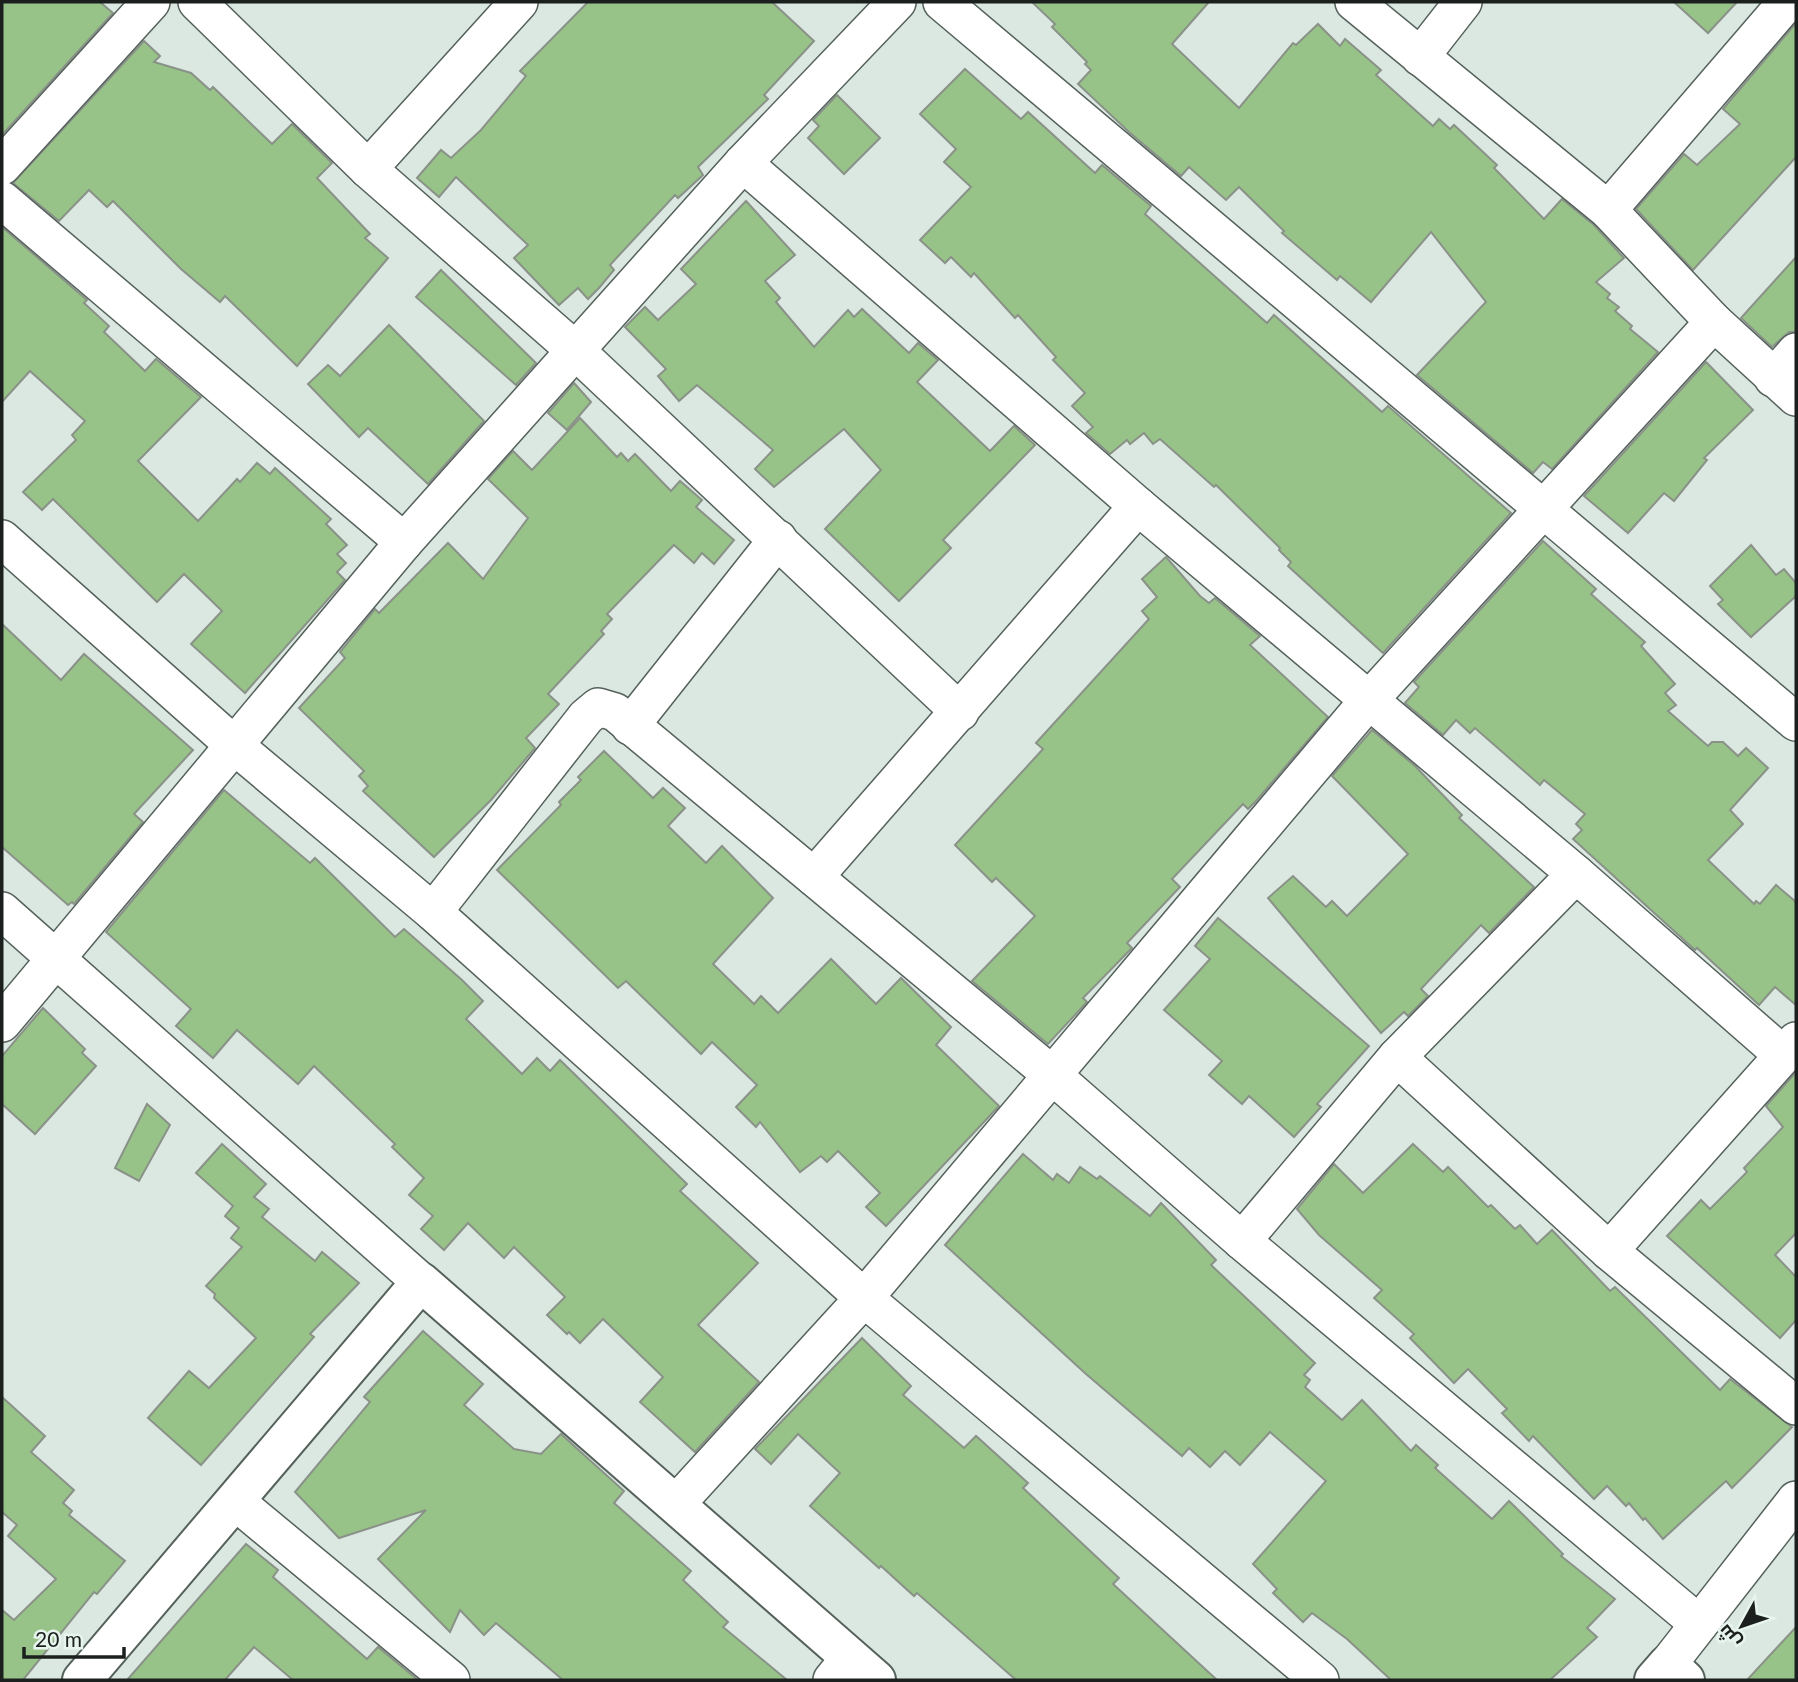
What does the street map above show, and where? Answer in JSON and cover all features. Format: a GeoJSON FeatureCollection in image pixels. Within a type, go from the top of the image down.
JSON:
{"type":"FeatureCollection","features":[{"type":"Feature","properties":{"kind":"street"},"geometry":{"type":"LineString","coordinates":[[2,166],[151,2]]}},
{"type":"Feature","properties":{"kind":"street"},"geometry":{"type":"LineString","coordinates":[[197,2],[368,169],[576,351],[960,712]]}},
{"type":"Feature","properties":{"kind":"street"},"geometry":{"type":"LineString","coordinates":[[368,169],[519,2]]}},
{"type":"Feature","properties":{"kind":"street"},"geometry":{"type":"LineString","coordinates":[[2,1023],[404,542],[743,163],[897,2]]}},
{"type":"Feature","properties":{"kind":"street"},"geometry":{"type":"LineString","coordinates":[[942,2],[1546,508],[1796,722]]}},
{"type":"Feature","properties":{"kind":"street"},"geometry":{"type":"LineString","coordinates":[[1354,2],[1608,210],[1714,322],[1788,376]]}},
{"type":"Feature","properties":{"kind":"street"},"geometry":{"type":"LineString","coordinates":[[1420,57],[1463,2]]}},
{"type":"Feature","properties":{"kind":"street"},"geometry":{"type":"LineString","coordinates":[[1608,210],[1787,2]]}},
{"type":"Feature","properties":{"kind":"street"},"geometry":{"type":"LineString","coordinates":[[743,163],[1138,506],[1576,874],[1790,1048],[1609,1251]]}},
{"type":"Feature","properties":{"kind":"street"},"geometry":{"type":"LineString","coordinates":[[2,200],[404,542]]}},
{"type":"Feature","properties":{"kind":"street"},"geometry":{"type":"LineString","coordinates":[[676,1504],[864,1298],[1369,699],[1714,322]]}},
{"type":"Feature","properties":{"kind":"street"},"geometry":{"type":"LineString","coordinates":[[814,877],[1138,506]]}},
{"type":"Feature","properties":{"kind":"street"},"geometry":{"type":"LineString","coordinates":[[2,539],[234,745],[433,912],[864,1298],[1320,1680]]}},
{"type":"Feature","properties":{"kind":"street"},"geometry":{"type":"LineString","coordinates":[[630,726],[778,539]]}},
{"type":"Feature","properties":{"kind":"street"},"geometry":{"type":"LineString","coordinates":[[433,912],[586,717],[598,707],[615,712],[1051,1074],[1242,1241],[1699,1624]]}},
{"type":"Feature","properties":{"kind":"street"},"geometry":{"type":"LineString","coordinates":[[1242,1241],[1397,1058],[1576,874]]}},
{"type":"Feature","properties":{"kind":"street"},"geometry":{"type":"LineString","coordinates":[[2,911],[676,1504],[853,1673]]}},
{"type":"Feature","properties":{"kind":"street"},"geometry":{"type":"LineString","coordinates":[[1397,1058],[1609,1251],[1796,1406]]}},
{"type":"Feature","properties":{"kind":"street"},"geometry":{"type":"LineString","coordinates":[[82,1680],[421,1282]]}},
{"type":"Feature","properties":{"kind":"street"},"geometry":{"type":"LineString","coordinates":[[1669,1675],[1699,1624],[1796,1500]]}},
{"type":"Feature","properties":{"kind":"street"},"geometry":{"type":"LineString","coordinates":[[234,1501],[451,1680]]}},
{"type":"Feature","properties":{"kind":"building"},"geometry":{"type":"Polygon","coordinates":[[[2,2],[100,2],[113,13],[2,135],[2,2]]]}},
{"type":"Feature","properties":{"kind":"building"},"geometry":{"type":"Polygon","coordinates":[[[588,2],[772,2],[814,41],[764,95],[768,99],[698,167],[703,175],[678,198],[675,195],[610,265],[614,270],[599,288],[588,299],[578,288],[559,305],[514,258],[528,245],[456,177],[439,197],[417,178],[441,150],[451,158],[481,130],[526,76],[520,71],[588,2]]]}},
{"type":"Feature","properties":{"kind":"building"},"geometry":{"type":"Polygon","coordinates":[[[1032,2],[1209,2],[1172,44],[1239,108],[1293,43],[1296,45],[1318,24],[1340,46],[1345,39],[1381,70],[1376,75],[1433,126],[1439,119],[1450,129],[1454,125],[1497,165],[1494,168],[1544,219],[1562,199],[1594,225],[1624,258],[1596,282],[1610,294],[1607,298],[1619,307],[1615,311],[1632,326],[1630,329],[1658,352],[1552,469],[1543,462],[1533,473],[1417,375],[1486,302],[1431,232],[1371,302],[1340,276],[1337,280],[1282,233],[1284,231],[1239,187],[1226,200],[1189,167],[1181,176],[1129,132],[1078,84],[1091,70],[1085,64],[1087,62],[1052,27],[1055,24],[1032,2]]]}},
{"type":"Feature","properties":{"kind":"building"},"geometry":{"type":"Polygon","coordinates":[[[1674,2],[1737,2],[1708,33],[1674,2]]]}},
{"type":"Feature","properties":{"kind":"building"},"geometry":{"type":"Polygon","coordinates":[[[1796,23],[1796,157],[1693,270],[1636,209],[1684,154],[1697,165],[1740,124],[1723,109],[1796,23]]]}},
{"type":"Feature","properties":{"kind":"building"},"geometry":{"type":"Polygon","coordinates":[[[144,41],[160,56],[154,62],[191,73],[210,90],[213,87],[272,144],[292,124],[332,163],[317,178],[370,234],[365,238],[388,258],[297,366],[225,296],[220,302],[181,269],[113,201],[107,207],[89,190],[59,221],[13,183],[144,41]]]}},
{"type":"Feature","properties":{"kind":"building"},"geometry":{"type":"Polygon","coordinates":[[[965,69],[1021,119],[1028,112],[1095,173],[1102,165],[1151,206],[1145,214],[1267,323],[1274,315],[1382,412],[1388,406],[1511,513],[1383,653],[1288,566],[1291,562],[1280,548],[1216,485],[1214,487],[1160,439],[1153,444],[1144,433],[1130,444],[1127,440],[1110,454],[1086,433],[1093,427],[1072,406],[1085,393],[1053,360],[1056,357],[1018,315],[1015,318],[974,273],[971,277],[951,257],[945,263],[920,240],[971,187],[944,162],[956,149],[920,114],[965,69]]]}},
{"type":"Feature","properties":{"kind":"building"},"geometry":{"type":"Polygon","coordinates":[[[837,95],[880,138],[844,174],[808,138],[819,126],[813,120],[837,95]]]}},
{"type":"Feature","properties":{"kind":"building"},"geometry":{"type":"Polygon","coordinates":[[[746,201],[795,255],[765,281],[780,298],[776,302],[814,347],[848,310],[854,317],[862,309],[909,353],[918,343],[938,360],[917,382],[990,451],[1014,426],[1035,445],[943,540],[951,548],[899,601],[825,529],[881,470],[844,429],[774,487],[755,469],[773,450],[697,385],[679,401],[658,376],[666,369],[625,327],[645,307],[658,320],[696,284],[681,269],[746,201]]]}},
{"type":"Feature","properties":{"kind":"building"},"geometry":{"type":"Polygon","coordinates":[[[2,227],[87,300],[84,303],[109,326],[104,332],[145,371],[156,359],[201,397],[138,461],[198,521],[237,479],[240,482],[257,463],[270,474],[275,468],[331,519],[326,524],[347,545],[337,554],[346,563],[337,572],[345,580],[245,693],[191,644],[222,611],[184,574],[157,602],[53,499],[42,510],[23,492],[76,440],[72,435],[85,421],[30,371],[2,402],[2,227]]]}},
{"type":"Feature","properties":{"kind":"building"},"geometry":{"type":"Polygon","coordinates":[[[1796,257],[1796,332],[1789,332],[1772,347],[1741,318],[1796,257]]]}},
{"type":"Feature","properties":{"kind":"building"},"geometry":{"type":"Polygon","coordinates":[[[441,270],[536,363],[516,385],[416,297],[441,270]]]}},
{"type":"Feature","properties":{"kind":"building"},"geometry":{"type":"Polygon","coordinates":[[[389,325],[484,421],[428,484],[368,428],[359,437],[308,384],[328,365],[340,376],[389,325]]]}},
{"type":"Feature","properties":{"kind":"building"},"geometry":{"type":"Polygon","coordinates":[[[1706,362],[1753,410],[1704,458],[1707,460],[1674,501],[1664,493],[1628,533],[1584,496],[1706,362]]]}},
{"type":"Feature","properties":{"kind":"building"},"geometry":{"type":"Polygon","coordinates":[[[574,383],[591,402],[567,430],[548,413],[574,383]]]}},
{"type":"Feature","properties":{"kind":"building"},"geometry":{"type":"Polygon","coordinates":[[[580,418],[617,457],[621,453],[628,461],[635,454],[671,491],[680,481],[702,500],[696,507],[734,540],[714,564],[702,553],[694,563],[674,545],[607,614],[612,619],[601,631],[604,634],[548,694],[559,704],[526,738],[535,748],[491,800],[434,857],[363,791],[368,786],[359,776],[364,771],[299,708],[345,658],[340,652],[375,609],[379,613],[448,543],[483,579],[528,518],[488,479],[513,451],[532,470],[580,418]]]}},
{"type":"Feature","properties":{"kind":"building"},"geometry":{"type":"Polygon","coordinates":[[[1543,541],[1596,589],[1591,594],[1645,642],[1641,646],[1675,684],[1665,693],[1676,705],[1668,711],[1708,746],[1712,742],[1723,742],[1738,756],[1746,748],[1768,768],[1730,810],[1743,824],[1708,860],[1754,904],[1756,901],[1760,904],[1776,885],[1796,902],[1796,1005],[1775,987],[1759,1005],[1697,948],[1695,950],[1573,839],[1582,830],[1576,824],[1585,814],[1544,780],[1540,785],[1475,728],[1470,733],[1456,720],[1443,735],[1405,703],[1419,687],[1414,682],[1543,541]]]}},
{"type":"Feature","properties":{"kind":"building"},"geometry":{"type":"Polygon","coordinates":[[[1751,545],[1776,575],[1784,569],[1796,583],[1796,596],[1751,637],[1718,604],[1723,600],[1710,586],[1751,545]]]}},
{"type":"Feature","properties":{"kind":"building"},"geometry":{"type":"Polygon","coordinates":[[[1166,557],[1200,596],[1209,603],[1215,598],[1260,636],[1250,645],[1328,717],[1256,801],[1248,809],[1243,804],[1172,879],[1180,887],[1127,943],[1132,948],[1083,998],[1087,1002],[1048,1044],[972,981],[1035,916],[996,878],[992,882],[955,845],[1043,749],[1036,743],[1149,619],[1142,611],[1157,597],[1142,579],[1166,557]]]}},
{"type":"Feature","properties":{"kind":"building"},"geometry":{"type":"Polygon","coordinates":[[[2,624],[61,680],[84,654],[193,750],[134,814],[143,822],[74,904],[72,902],[68,905],[2,847],[2,624]]]}},
{"type":"Feature","properties":{"kind":"building"},"geometry":{"type":"Polygon","coordinates":[[[1372,730],[1415,766],[1462,815],[1459,818],[1534,887],[1489,933],[1481,925],[1421,989],[1428,996],[1408,1016],[1404,1012],[1381,1033],[1268,898],[1293,876],[1326,907],[1332,901],[1347,916],[1408,854],[1332,776],[1372,730]]]}},
{"type":"Feature","properties":{"kind":"building"},"geometry":{"type":"Polygon","coordinates":[[[604,751],[653,798],[663,788],[685,808],[668,826],[706,863],[722,846],[773,898],[713,964],[754,1004],[761,996],[778,1013],[831,959],[876,1004],[901,978],[951,1027],[936,1045],[999,1106],[886,1226],[866,1207],[880,1193],[838,1151],[827,1162],[821,1156],[800,1172],[760,1122],[756,1127],[736,1107],[757,1085],[712,1042],[701,1054],[626,981],[618,988],[497,870],[561,805],[559,802],[581,780],[578,777],[604,751]]]}},
{"type":"Feature","properties":{"kind":"building"},"geometry":{"type":"Polygon","coordinates":[[[224,790],[310,863],[315,858],[395,937],[404,929],[462,980],[483,1001],[466,1019],[522,1074],[537,1058],[550,1071],[560,1060],[687,1184],[680,1191],[758,1263],[698,1325],[759,1382],[695,1452],[640,1402],[663,1377],[603,1319],[580,1343],[569,1332],[567,1334],[547,1315],[565,1297],[514,1247],[504,1258],[468,1223],[444,1250],[421,1229],[433,1216],[409,1195],[424,1178],[392,1147],[395,1144],[314,1066],[298,1084],[237,1030],[213,1058],[176,1026],[191,1009],[106,932],[224,790]]]}},
{"type":"Feature","properties":{"kind":"building"},"geometry":{"type":"Polygon","coordinates":[[[1218,918],[1369,1046],[1317,1104],[1321,1107],[1294,1137],[1249,1096],[1242,1104],[1209,1075],[1222,1061],[1164,1010],[1210,959],[1195,946],[1218,918]]]}},
{"type":"Feature","properties":{"kind":"building"},"geometry":{"type":"Polygon","coordinates":[[[43,1008],[85,1049],[82,1053],[96,1066],[35,1134],[2,1104],[2,1056],[43,1008]]]}},
{"type":"Feature","properties":{"kind":"building"},"geometry":{"type":"Polygon","coordinates":[[[1796,1072],[1796,1233],[1775,1255],[1796,1277],[1796,1320],[1780,1338],[1667,1236],[1701,1200],[1710,1209],[1747,1172],[1744,1168],[1783,1127],[1766,1106],[1796,1072]]]}},
{"type":"Feature","properties":{"kind":"building"},"geometry":{"type":"Polygon","coordinates":[[[147,1104],[170,1125],[139,1181],[115,1168],[147,1104]]]}},
{"type":"Feature","properties":{"kind":"building"},"geometry":{"type":"Polygon","coordinates":[[[222,1144],[266,1184],[254,1197],[269,1209],[262,1217],[315,1261],[322,1252],[359,1283],[310,1334],[314,1337],[201,1465],[148,1418],[189,1371],[209,1388],[256,1338],[214,1298],[215,1294],[206,1286],[242,1247],[231,1238],[239,1228],[225,1216],[233,1206],[196,1173],[222,1144]]]}},
{"type":"Feature","properties":{"kind":"building"},"geometry":{"type":"Polygon","coordinates":[[[1413,1144],[1443,1172],[1448,1167],[1488,1207],[1491,1205],[1515,1229],[1520,1225],[1537,1244],[1552,1230],[1610,1291],[1615,1287],[1720,1390],[1730,1379],[1792,1427],[1732,1488],[1726,1481],[1663,1539],[1645,1518],[1643,1520],[1629,1503],[1626,1506],[1607,1486],[1594,1499],[1533,1436],[1529,1441],[1502,1413],[1507,1409],[1468,1369],[1454,1383],[1410,1338],[1414,1334],[1374,1298],[1382,1290],[1319,1235],[1297,1209],[1334,1164],[1363,1193],[1413,1144]]]}},
{"type":"Feature","properties":{"kind":"building"},"geometry":{"type":"Polygon","coordinates":[[[1023,1154],[1053,1180],[1057,1174],[1069,1183],[1080,1167],[1097,1179],[1100,1176],[1150,1216],[1161,1203],[1216,1260],[1211,1265],[1315,1363],[1304,1375],[1310,1380],[1305,1387],[1342,1420],[1362,1400],[1411,1451],[1416,1445],[1438,1465],[1435,1468],[1492,1519],[1509,1501],[1563,1554],[1561,1556],[1615,1599],[1587,1628],[1597,1637],[1550,1680],[1391,1680],[1347,1639],[1312,1613],[1303,1622],[1273,1593],[1277,1589],[1253,1564],[1326,1481],[1270,1432],[1240,1465],[1225,1451],[1210,1467],[1189,1448],[1182,1456],[1086,1374],[945,1245],[1023,1154]]]}},
{"type":"Feature","properties":{"kind":"building"},"geometry":{"type":"Polygon","coordinates":[[[423,1331],[483,1384],[464,1405],[514,1449],[541,1454],[561,1434],[624,1491],[614,1503],[691,1571],[683,1580],[728,1622],[723,1627],[787,1680],[563,1680],[496,1623],[484,1635],[460,1610],[450,1632],[378,1559],[426,1510],[339,1538],[295,1492],[370,1402],[364,1397],[423,1331]]]}},
{"type":"Feature","properties":{"kind":"building"},"geometry":{"type":"Polygon","coordinates":[[[862,1338],[911,1386],[903,1395],[964,1448],[976,1436],[1028,1483],[1023,1488],[1119,1578],[1113,1584],[1217,1680],[1016,1680],[917,1593],[914,1596],[881,1566],[879,1568],[810,1506],[840,1473],[798,1434],[771,1464],[755,1449],[862,1338]]]}},
{"type":"Feature","properties":{"kind":"building"},"geometry":{"type":"Polygon","coordinates":[[[2,1397],[45,1436],[31,1452],[74,1490],[63,1503],[72,1511],[69,1515],[125,1561],[97,1594],[94,1592],[23,1680],[2,1680],[2,1610],[14,1620],[56,1579],[8,1536],[17,1525],[2,1512],[2,1397]]]}},
{"type":"Feature","properties":{"kind":"building"},"geometry":{"type":"Polygon","coordinates":[[[246,1544],[278,1570],[273,1577],[367,1659],[378,1647],[418,1680],[293,1680],[254,1647],[225,1680],[127,1680],[246,1544]]]}},
{"type":"Feature","properties":{"kind":"building"},"geometry":{"type":"Polygon","coordinates":[[[1796,1627],[1796,1680],[1747,1680],[1796,1627]]]}}]}
